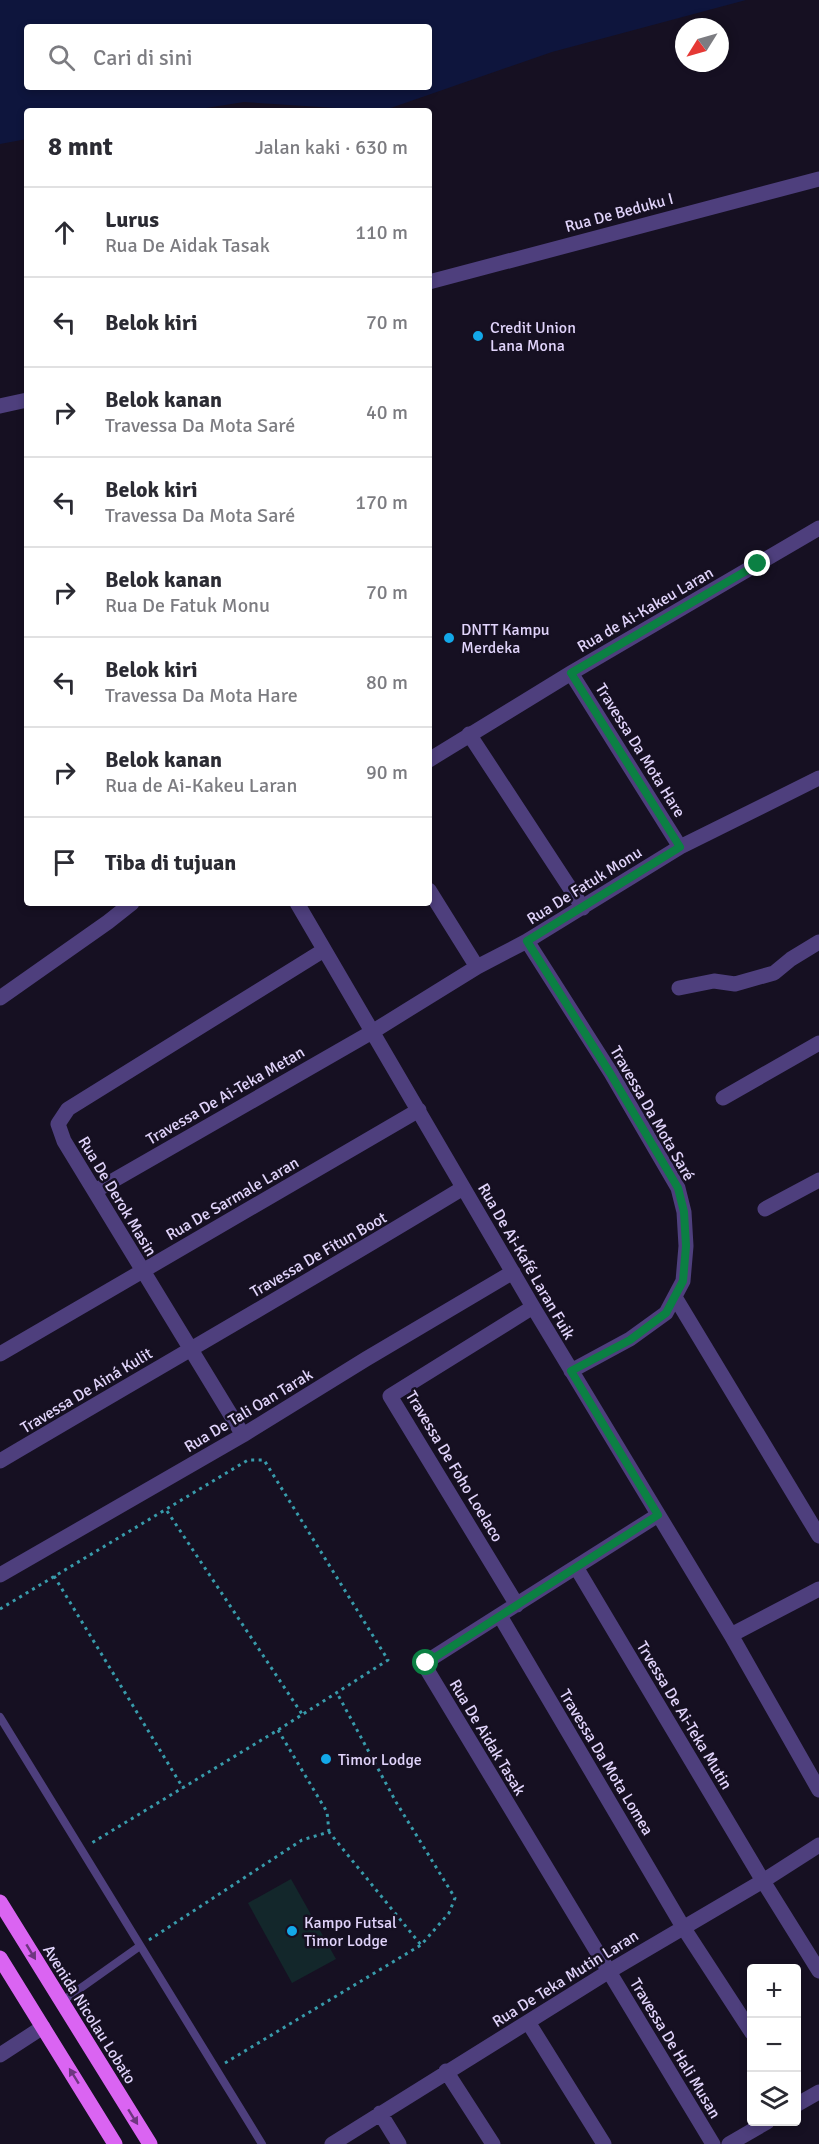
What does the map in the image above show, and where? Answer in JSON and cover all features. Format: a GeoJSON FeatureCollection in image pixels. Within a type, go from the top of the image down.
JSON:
{"type":"FeatureCollection","features":[{"type":"Feature","properties":{"kind":"main road","name":"Avenida Nicolau Lobato"},"geometry":{"type":"LineString","coordinates":[[0,1902],[150,2144]]}},
{"type":"Feature","properties":{"kind":"main road"},"geometry":{"type":"LineString","coordinates":[[0,1958],[116,2144]]}},
{"type":"Feature","properties":{"kind":"street","name":"Rua De Beduku I"},"geometry":{"type":"LineString","coordinates":[[432,281],[819,179]]}},
{"type":"Feature","properties":{"kind":"street"},"geometry":{"type":"LineString","coordinates":[[0,406],[24,401]]}},
{"type":"Feature","properties":{"kind":"street","name":"Rua de Ai-Kakeu Laran"},"geometry":{"type":"LineString","coordinates":[[432,758],[571,673],[819,528]]}},
{"type":"Feature","properties":{"kind":"street","name":"Travessa Da Mota Hare"},"geometry":{"type":"LineString","coordinates":[[571,673],[680,847]]}},
{"type":"Feature","properties":{"kind":"street"},"geometry":{"type":"LineString","coordinates":[[469,734],[583,908]]}},
{"type":"Feature","properties":{"kind":"street","name":"Rua De Fatuk Monu"},"geometry":{"type":"LineString","coordinates":[[372,1032],[477,967],[583,908],[680,847],[819,778]]}},
{"type":"Feature","properties":{"kind":"street"},"geometry":{"type":"LineString","coordinates":[[432,895],[477,967]]}},
{"type":"Feature","properties":{"kind":"street"},"geometry":{"type":"LineString","coordinates":[[0,998],[128,906]]}},
{"type":"Feature","properties":{"kind":"street","name":"Rua De Ai-Kafé Laran Fuik"},"geometry":{"type":"LineString","coordinates":[[299,906],[532,1307],[731,1635],[819,1790]]}},
{"type":"Feature","properties":{"kind":"street","name":"Travessa Da Mota Saré"},"geometry":{"type":"LineString","coordinates":[[527,941],[610,1073],[678,1188],[684,1212],[686,1246],[683,1281],[666,1313],[630,1340],[571,1371]]}},
{"type":"Feature","properties":{"kind":"street"},"geometry":{"type":"LineString","coordinates":[[679,988],[714,981],[735,984],[774,973],[790,959],[819,942]]}},
{"type":"Feature","properties":{"kind":"street","name":"Rua De Derok Masin"},"geometry":{"type":"LineString","coordinates":[[243,1435],[64,1141],[58,1124],[68,1108],[324,950]]}},
{"type":"Feature","properties":{"kind":"street","name":"Travessa De Ai-Teka Metan"},"geometry":{"type":"LineString","coordinates":[[95,1191],[372,1032]]}},
{"type":"Feature","properties":{"kind":"street"},"geometry":{"type":"LineString","coordinates":[[723,1098],[819,1043]]}},
{"type":"Feature","properties":{"kind":"street","name":"Rua De Sarmale Laran"},"geometry":{"type":"LineString","coordinates":[[0,1354],[419,1110]]}},
{"type":"Feature","properties":{"kind":"street"},"geometry":{"type":"LineString","coordinates":[[765,1209],[819,1180]]}},
{"type":"Feature","properties":{"kind":"street","name":"Travessa De Fitun Boot"},"geometry":{"type":"LineString","coordinates":[[190,1349],[327,1271],[463,1188]]}},
{"type":"Feature","properties":{"kind":"street","name":"Rua De Tali Oan Tarak"},"geometry":{"type":"LineString","coordinates":[[0,1575],[243,1435],[513,1272]]}},
{"type":"Feature","properties":{"kind":"street"},"geometry":{"type":"LineString","coordinates":[[675,1297],[819,1536]]}},
{"type":"Feature","properties":{"kind":"street","name":"Travessa De Foho Loelaco"},"geometry":{"type":"LineString","coordinates":[[517,1605],[390,1396],[532,1307]]}},
{"type":"Feature","properties":{"kind":"street","name":"Travessa De Ainá Kulit"},"geometry":{"type":"LineString","coordinates":[[0,1461],[190,1349]]}},
{"type":"Feature","properties":{"kind":"street","name":"Rua De Aidak Tasak"},"geometry":{"type":"LineString","coordinates":[[608,1972],[426,1668],[426,1663],[658,1515]]}},
{"type":"Feature","properties":{"kind":"street","name":"Trvessa De Ai-Teka Mutin"},"geometry":{"type":"LineString","coordinates":[[576,1567],[819,1971]]}},
{"type":"Feature","properties":{"kind":"street"},"geometry":{"type":"LineString","coordinates":[[731,1635],[819,1589]]}},
{"type":"Feature","properties":{"kind":"street","name":"Travessa Da Mota Lomea"},"geometry":{"type":"LineString","coordinates":[[500,1616],[683,1927],[747,2025]]}},
{"type":"Feature","properties":{"kind":"street","name":"Rua De Teka Mutin Laran"},"geometry":{"type":"LineString","coordinates":[[332,2144],[446,2071],[819,1845]]}},
{"type":"Feature","properties":{"kind":"street","name":"Travessa De Hali Musan"},"geometry":{"type":"LineString","coordinates":[[608,1972],[713,2144]]}},
{"type":"Feature","properties":{"kind":"street"},"geometry":{"type":"LineString","coordinates":[[528,2022],[604,2144]]}},
{"type":"Feature","properties":{"kind":"street"},"geometry":{"type":"LineString","coordinates":[[0,2055],[43,2027]]}},
{"type":"Feature","properties":{"kind":"street"},"geometry":{"type":"LineString","coordinates":[[446,2071],[493,2144]]}},
{"type":"Feature","properties":{"kind":"street"},"geometry":{"type":"LineString","coordinates":[[801,2102],[819,2091]]}},
{"type":"Feature","properties":{"kind":"street"},"geometry":{"type":"LineString","coordinates":[[380,2113],[399,2144]]}},
{"type":"Feature","properties":{"kind":"street"},"geometry":{"type":"LineString","coordinates":[[729,2144],[759,2126]]}},
{"type":"Feature","properties":{"kind":"lane"},"geometry":{"type":"LineString","coordinates":[[0,1717],[262,2144]]}},
{"type":"Feature","properties":{"kind":"lane"},"geometry":{"type":"LineString","coordinates":[[61,2002],[140,1946]]}},
{"type":"Feature","properties":{"kind":"path"},"geometry":{"type":"LineString","coordinates":[[0,1609],[248,1460],[264,1460],[387,1660],[278,1730],[80,1850]]}},
{"type":"Feature","properties":{"kind":"path"},"geometry":{"type":"LineString","coordinates":[[167,1510],[302,1714]]}},
{"type":"Feature","properties":{"kind":"path"},"geometry":{"type":"LineString","coordinates":[[54,1576],[183,1788]]}},
{"type":"Feature","properties":{"kind":"path"},"geometry":{"type":"LineString","coordinates":[[215,2069],[421,1945],[449,1913],[455,1898],[396,1802],[337,1693]]}},
{"type":"Feature","properties":{"kind":"path"},"geometry":{"type":"LineString","coordinates":[[278,1730],[327,1812],[329,1832],[421,1945]]}},
{"type":"Feature","properties":{"kind":"path"},"geometry":{"type":"LineString","coordinates":[[140,1946],[302,1840],[329,1832]]}},
{"type":"Feature","properties":{"kind":"green space","name":"Kampo Futsal Timor Lodge"},"geometry":{"type":"Polygon","coordinates":[[[291,1879],[336,1959],[292,1983],[248,1903],[291,1879]]]}},
{"type":"Feature","properties":{"kind":"shaded area"},"geometry":{"type":"Polygon","coordinates":[[[0,0],[746,0],[552,52],[391,108],[336,108],[244,102],[206,108],[24,108],[24,140],[0,144],[0,0]]]}},
{"type":"Feature","properties":{"kind":"place","name":"Credit Union Lana Mona"},"geometry":{"type":"Point","coordinates":[478,336]}},
{"type":"Feature","properties":{"kind":"place","name":"DNTT Kampu Merdeka"},"geometry":{"type":"Point","coordinates":[449,638]}},
{"type":"Feature","properties":{"kind":"place","name":"Timor Lodge"},"geometry":{"type":"Point","coordinates":[326,1759]}},
{"type":"Feature","properties":{"kind":"place","name":"Kampo Futsal Timor Lodge"},"geometry":{"type":"Point","coordinates":[292,1931]}},
{"type":"Feature","properties":{"kind":"route"},"geometry":{"type":"LineString","coordinates":[[426,1663],[658,1515],[571,1371],[630,1340],[666,1313],[683,1281],[686,1246],[684,1212],[678,1188],[610,1073],[527,941],[680,847],[571,673],[758,564]]}}]}
